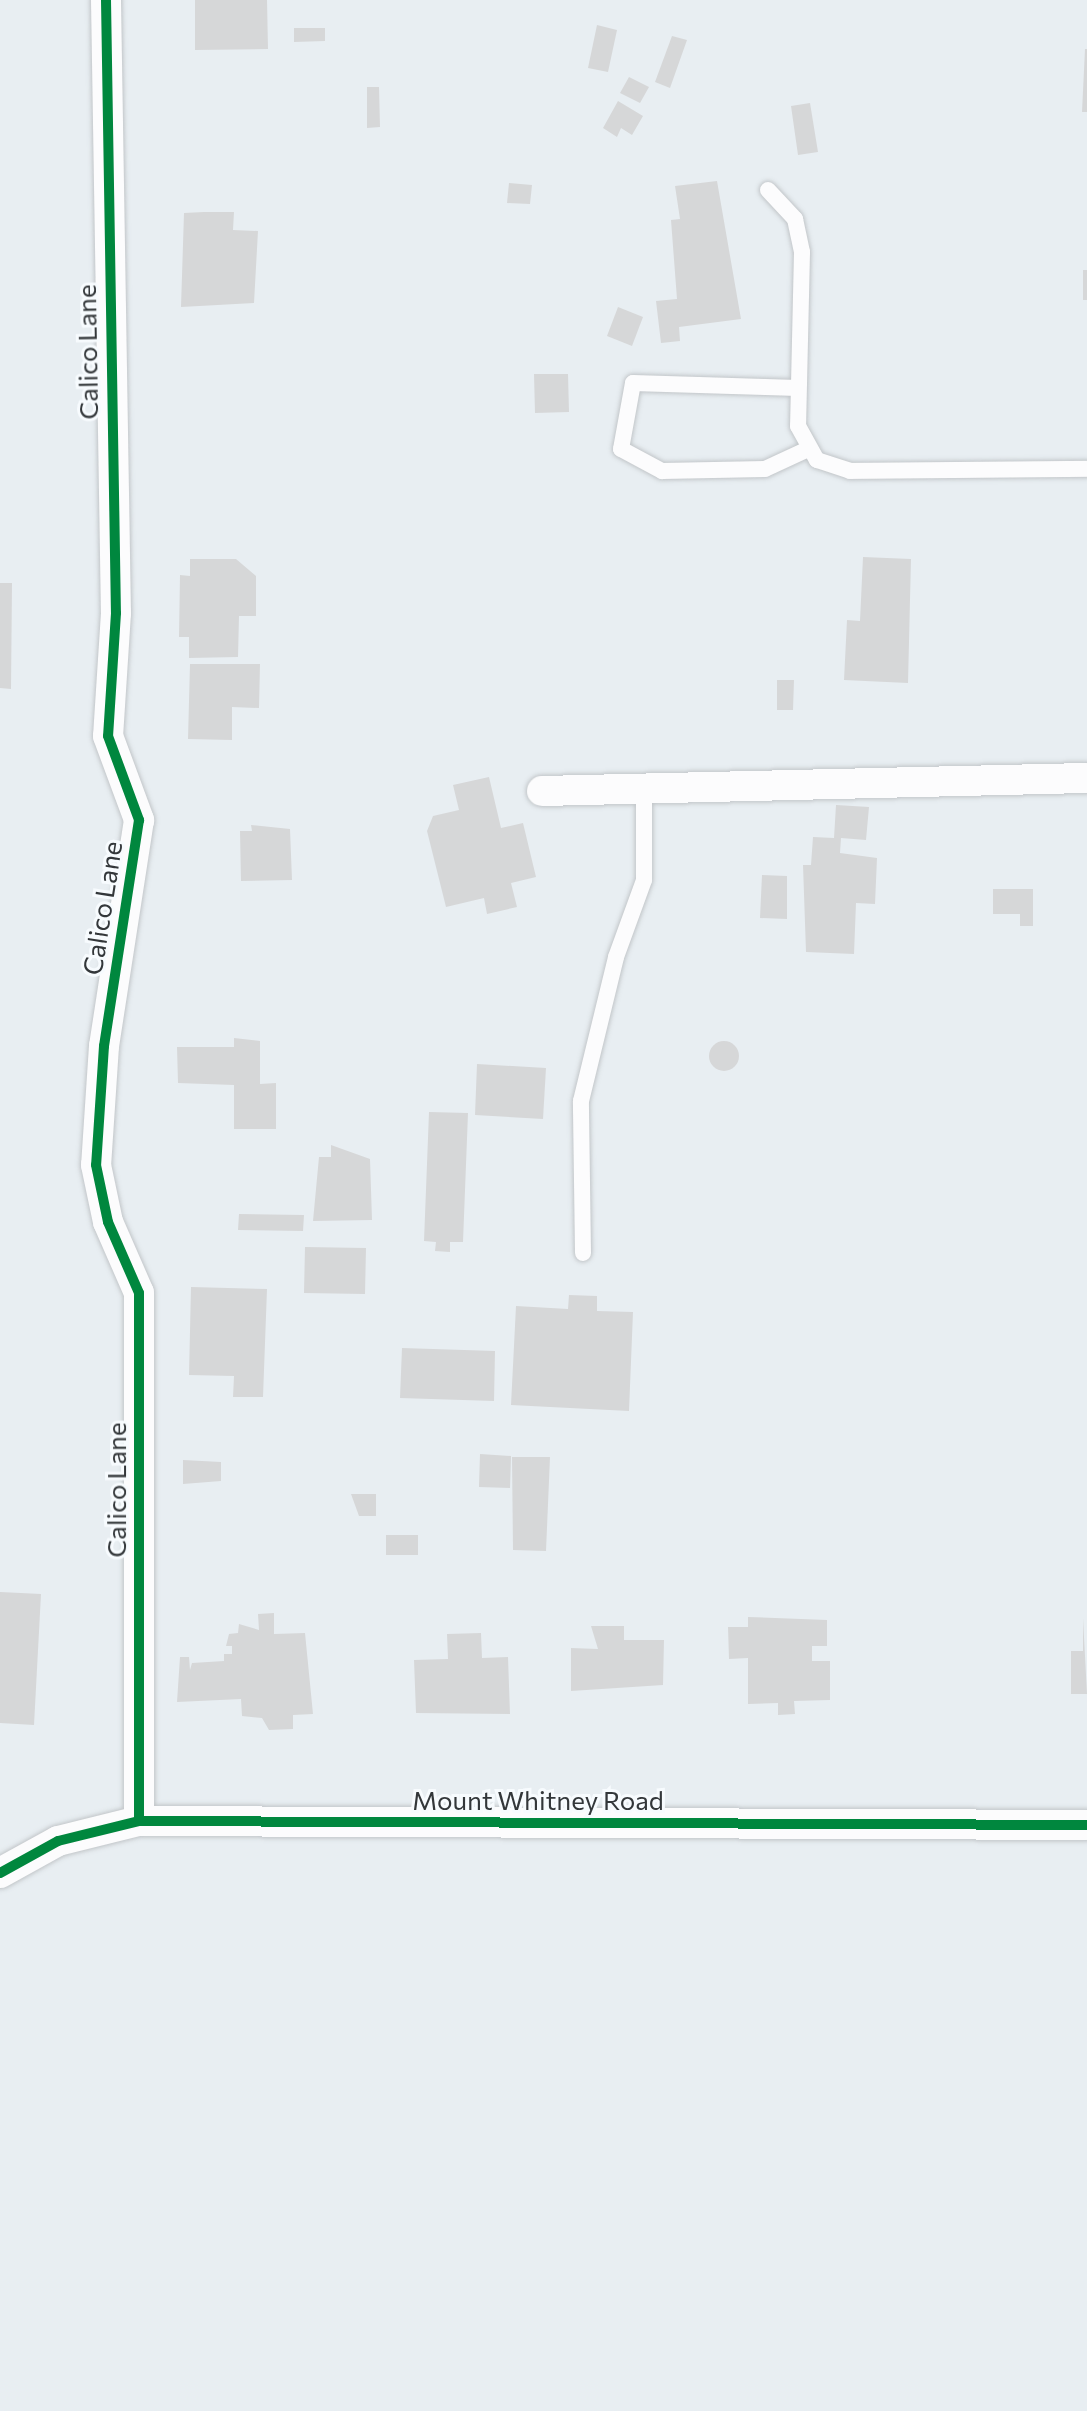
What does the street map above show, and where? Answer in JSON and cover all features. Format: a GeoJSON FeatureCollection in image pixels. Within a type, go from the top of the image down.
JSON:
{"type":"FeatureCollection","features":[{"type":"Feature","properties":{"kind":"street","name":"Calico Lane"},"geometry":{"type":"LineString","coordinates":[[106,0],[116,613],[108,736],[139,820],[104,1046],[96,1165],[108,1222],[139,1293],[139,1821]]}},
{"type":"Feature","properties":{"kind":"street"},"geometry":{"type":"LineString","coordinates":[[542,791],[1087,778]]}},
{"type":"Feature","properties":{"kind":"street","name":"Mount Whitney Road"},"geometry":{"type":"LineString","coordinates":[[0,1873],[58,1841],[139,1821],[1087,1825]]}},
{"type":"Feature","properties":{"kind":"lane"},"geometry":{"type":"LineString","coordinates":[[768,190],[795,219],[802,252],[798,426],[808,449],[817,460],[850,471],[1087,469]]}},
{"type":"Feature","properties":{"kind":"lane"},"geometry":{"type":"LineString","coordinates":[[798,388],[633,383],[621,449],[662,471],[765,469],[808,449]]}},
{"type":"Feature","properties":{"kind":"lane"},"geometry":{"type":"LineString","coordinates":[[583,1253],[581,1101],[616,957],[644,880],[644,789]]}},
{"type":"Feature","properties":{"kind":"building"},"geometry":{"type":"Polygon","coordinates":[[[195,0],[267,0],[268,49],[195,50],[195,0]]]}},
{"type":"Feature","properties":{"kind":"building"},"geometry":{"type":"Polygon","coordinates":[[[597,25],[617,30],[608,72],[588,68],[597,25]]]}},
{"type":"Feature","properties":{"kind":"building"},"geometry":{"type":"Polygon","coordinates":[[[294,28],[325,28],[325,41],[294,42],[294,28]]]}},
{"type":"Feature","properties":{"kind":"building"},"geometry":{"type":"Polygon","coordinates":[[[672,36],[687,40],[670,88],[655,82],[672,36]]]}},
{"type":"Feature","properties":{"kind":"building"},"geometry":{"type":"Polygon","coordinates":[[[1085,49],[1087,112],[1082,112],[1085,49]]]}},
{"type":"Feature","properties":{"kind":"building"},"geometry":{"type":"Polygon","coordinates":[[[629,77],[649,87],[640,103],[620,93],[629,77]]]}},
{"type":"Feature","properties":{"kind":"building"},"geometry":{"type":"Polygon","coordinates":[[[367,87],[379,87],[380,127],[367,128],[367,87]]]}},
{"type":"Feature","properties":{"kind":"building"},"geometry":{"type":"Polygon","coordinates":[[[618,101],[643,116],[632,135],[621,128],[617,137],[603,128],[618,101]]]}},
{"type":"Feature","properties":{"kind":"building"},"geometry":{"type":"Polygon","coordinates":[[[810,103],[818,152],[798,155],[791,106],[810,103]]]}},
{"type":"Feature","properties":{"kind":"building"},"geometry":{"type":"Polygon","coordinates":[[[717,181],[741,319],[679,327],[680,341],[661,343],[656,301],[677,299],[671,220],[680,219],[675,186],[717,181]]]}},
{"type":"Feature","properties":{"kind":"building"},"geometry":{"type":"Polygon","coordinates":[[[509,183],[532,185],[530,204],[507,203],[509,183]]]}},
{"type":"Feature","properties":{"kind":"building"},"geometry":{"type":"Polygon","coordinates":[[[234,212],[233,230],[258,231],[254,303],[181,307],[184,213],[234,212]]]}},
{"type":"Feature","properties":{"kind":"building"},"geometry":{"type":"Polygon","coordinates":[[[1083,270],[1087,270],[1087,300],[1083,300],[1083,270]]]}},
{"type":"Feature","properties":{"kind":"building"},"geometry":{"type":"Polygon","coordinates":[[[618,307],[643,317],[632,346],[607,336],[618,307]]]}},
{"type":"Feature","properties":{"kind":"building"},"geometry":{"type":"Polygon","coordinates":[[[534,374],[568,374],[569,412],[535,413],[534,374]]]}},
{"type":"Feature","properties":{"kind":"building"},"geometry":{"type":"Polygon","coordinates":[[[863,557],[911,559],[908,683],[844,680],[847,620],[860,621],[863,557]]]}},
{"type":"Feature","properties":{"kind":"building"},"geometry":{"type":"Polygon","coordinates":[[[190,559],[236,559],[256,576],[256,616],[239,616],[238,657],[189,658],[189,637],[179,637],[180,575],[190,576],[190,559]]]}},
{"type":"Feature","properties":{"kind":"building"},"geometry":{"type":"Polygon","coordinates":[[[0,583],[12,583],[11,689],[0,688],[0,583]]]}},
{"type":"Feature","properties":{"kind":"building"},"geometry":{"type":"Polygon","coordinates":[[[190,664],[260,664],[259,708],[232,707],[232,740],[188,739],[190,664]]]}},
{"type":"Feature","properties":{"kind":"building"},"geometry":{"type":"Polygon","coordinates":[[[777,680],[794,680],[793,710],[777,710],[777,680]]]}},
{"type":"Feature","properties":{"kind":"building"},"geometry":{"type":"Polygon","coordinates":[[[489,777],[501,828],[523,823],[536,877],[511,883],[517,907],[487,914],[484,898],[446,907],[427,831],[433,816],[459,810],[453,785],[489,777]]]}},
{"type":"Feature","properties":{"kind":"building"},"geometry":{"type":"Polygon","coordinates":[[[836,805],[869,807],[866,840],[841,838],[840,853],[877,858],[875,904],[856,903],[854,954],[806,952],[803,865],[811,865],[813,837],[834,838],[836,805]]]}},
{"type":"Feature","properties":{"kind":"building"},"geometry":{"type":"Polygon","coordinates":[[[251,825],[290,829],[292,880],[241,881],[240,831],[252,831],[251,825]]]}},
{"type":"Feature","properties":{"kind":"building"},"geometry":{"type":"Polygon","coordinates":[[[762,875],[787,876],[787,919],[760,918],[762,875]]]}},
{"type":"Feature","properties":{"kind":"building"},"geometry":{"type":"Polygon","coordinates":[[[993,889],[1033,889],[1033,926],[1020,926],[1020,914],[993,914],[993,889]]]}},
{"type":"Feature","properties":{"kind":"building"},"geometry":{"type":"Polygon","coordinates":[[[234,1038],[260,1041],[260,1084],[276,1083],[276,1129],[234,1129],[234,1085],[178,1083],[177,1047],[234,1047],[234,1038]]]}},
{"type":"Feature","properties":{"kind":"building"},"geometry":{"type":"Polygon","coordinates":[[[724,1041],[735,1045],[739,1056],[735,1067],[724,1071],[713,1067],[709,1056],[713,1045],[724,1041]]]}},
{"type":"Feature","properties":{"kind":"building"},"geometry":{"type":"Polygon","coordinates":[[[477,1064],[546,1068],[543,1119],[475,1115],[477,1064]]]}},
{"type":"Feature","properties":{"kind":"building"},"geometry":{"type":"Polygon","coordinates":[[[429,1112],[468,1113],[463,1242],[450,1242],[450,1252],[435,1251],[436,1242],[424,1241],[429,1112]]]}},
{"type":"Feature","properties":{"kind":"building"},"geometry":{"type":"Polygon","coordinates":[[[331,1145],[370,1159],[372,1220],[313,1221],[319,1157],[331,1157],[331,1145]]]}},
{"type":"Feature","properties":{"kind":"building"},"geometry":{"type":"Polygon","coordinates":[[[239,1214],[304,1215],[303,1231],[238,1230],[239,1214]]]}},
{"type":"Feature","properties":{"kind":"building"},"geometry":{"type":"Polygon","coordinates":[[[305,1247],[366,1248],[365,1294],[304,1293],[305,1247]]]}},
{"type":"Feature","properties":{"kind":"building"},"geometry":{"type":"Polygon","coordinates":[[[191,1287],[267,1289],[263,1397],[233,1397],[234,1376],[189,1375],[191,1287]]]}},
{"type":"Feature","properties":{"kind":"building"},"geometry":{"type":"Polygon","coordinates":[[[569,1295],[597,1296],[597,1311],[633,1312],[629,1411],[511,1405],[516,1306],[568,1309],[569,1295]]]}},
{"type":"Feature","properties":{"kind":"building"},"geometry":{"type":"Polygon","coordinates":[[[402,1348],[495,1351],[494,1401],[400,1398],[402,1348]]]}},
{"type":"Feature","properties":{"kind":"building"},"geometry":{"type":"Polygon","coordinates":[[[480,1454],[511,1456],[510,1488],[479,1487],[480,1454]]]}},
{"type":"Feature","properties":{"kind":"building"},"geometry":{"type":"Polygon","coordinates":[[[512,1457],[550,1457],[546,1551],[513,1550],[512,1457]]]}},
{"type":"Feature","properties":{"kind":"building"},"geometry":{"type":"Polygon","coordinates":[[[183,1460],[221,1462],[221,1481],[183,1484],[183,1460]]]}},
{"type":"Feature","properties":{"kind":"building"},"geometry":{"type":"Polygon","coordinates":[[[351,1494],[376,1494],[376,1516],[359,1516],[351,1494]]]}},
{"type":"Feature","properties":{"kind":"building"},"geometry":{"type":"Polygon","coordinates":[[[386,1535],[418,1535],[418,1555],[386,1555],[386,1535]]]}},
{"type":"Feature","properties":{"kind":"building"},"geometry":{"type":"Polygon","coordinates":[[[0,1592],[41,1594],[34,1725],[0,1723],[0,1592]]]}},
{"type":"Feature","properties":{"kind":"building"},"geometry":{"type":"Polygon","coordinates":[[[274,1613],[274,1634],[305,1633],[313,1714],[293,1715],[293,1729],[269,1730],[262,1718],[242,1716],[241,1699],[177,1702],[180,1657],[189,1657],[190,1670],[192,1663],[224,1661],[224,1654],[232,1654],[232,1646],[226,1646],[229,1634],[238,1633],[239,1624],[259,1630],[258,1614],[274,1613]]]}},
{"type":"Feature","properties":{"kind":"building"},"geometry":{"type":"Polygon","coordinates":[[[748,1617],[827,1620],[827,1646],[812,1646],[812,1661],[830,1661],[830,1700],[794,1701],[795,1714],[778,1715],[778,1703],[748,1704],[748,1658],[729,1659],[728,1627],[748,1627],[748,1617]]]}},
{"type":"Feature","properties":{"kind":"building"},"geometry":{"type":"Polygon","coordinates":[[[1083,1618],[1087,1694],[1071,1694],[1071,1651],[1083,1651],[1083,1618]]]}},
{"type":"Feature","properties":{"kind":"building"},"geometry":{"type":"Polygon","coordinates":[[[591,1626],[624,1626],[624,1640],[664,1640],[663,1685],[571,1691],[571,1648],[598,1649],[591,1626]]]}},
{"type":"Feature","properties":{"kind":"building"},"geometry":{"type":"Polygon","coordinates":[[[481,1633],[482,1658],[508,1657],[510,1714],[416,1713],[414,1660],[448,1659],[447,1634],[481,1633]]]}},
{"type":"Feature","properties":{"kind":"cycle path"},"geometry":{"type":"LineString","coordinates":[[106,0],[116,613],[108,736],[139,820],[104,1046],[96,1165],[108,1222],[139,1293],[139,1821]]}},
{"type":"Feature","properties":{"kind":"cycle path"},"geometry":{"type":"LineString","coordinates":[[0,1873],[58,1841],[139,1821],[1087,1825]]}}]}
